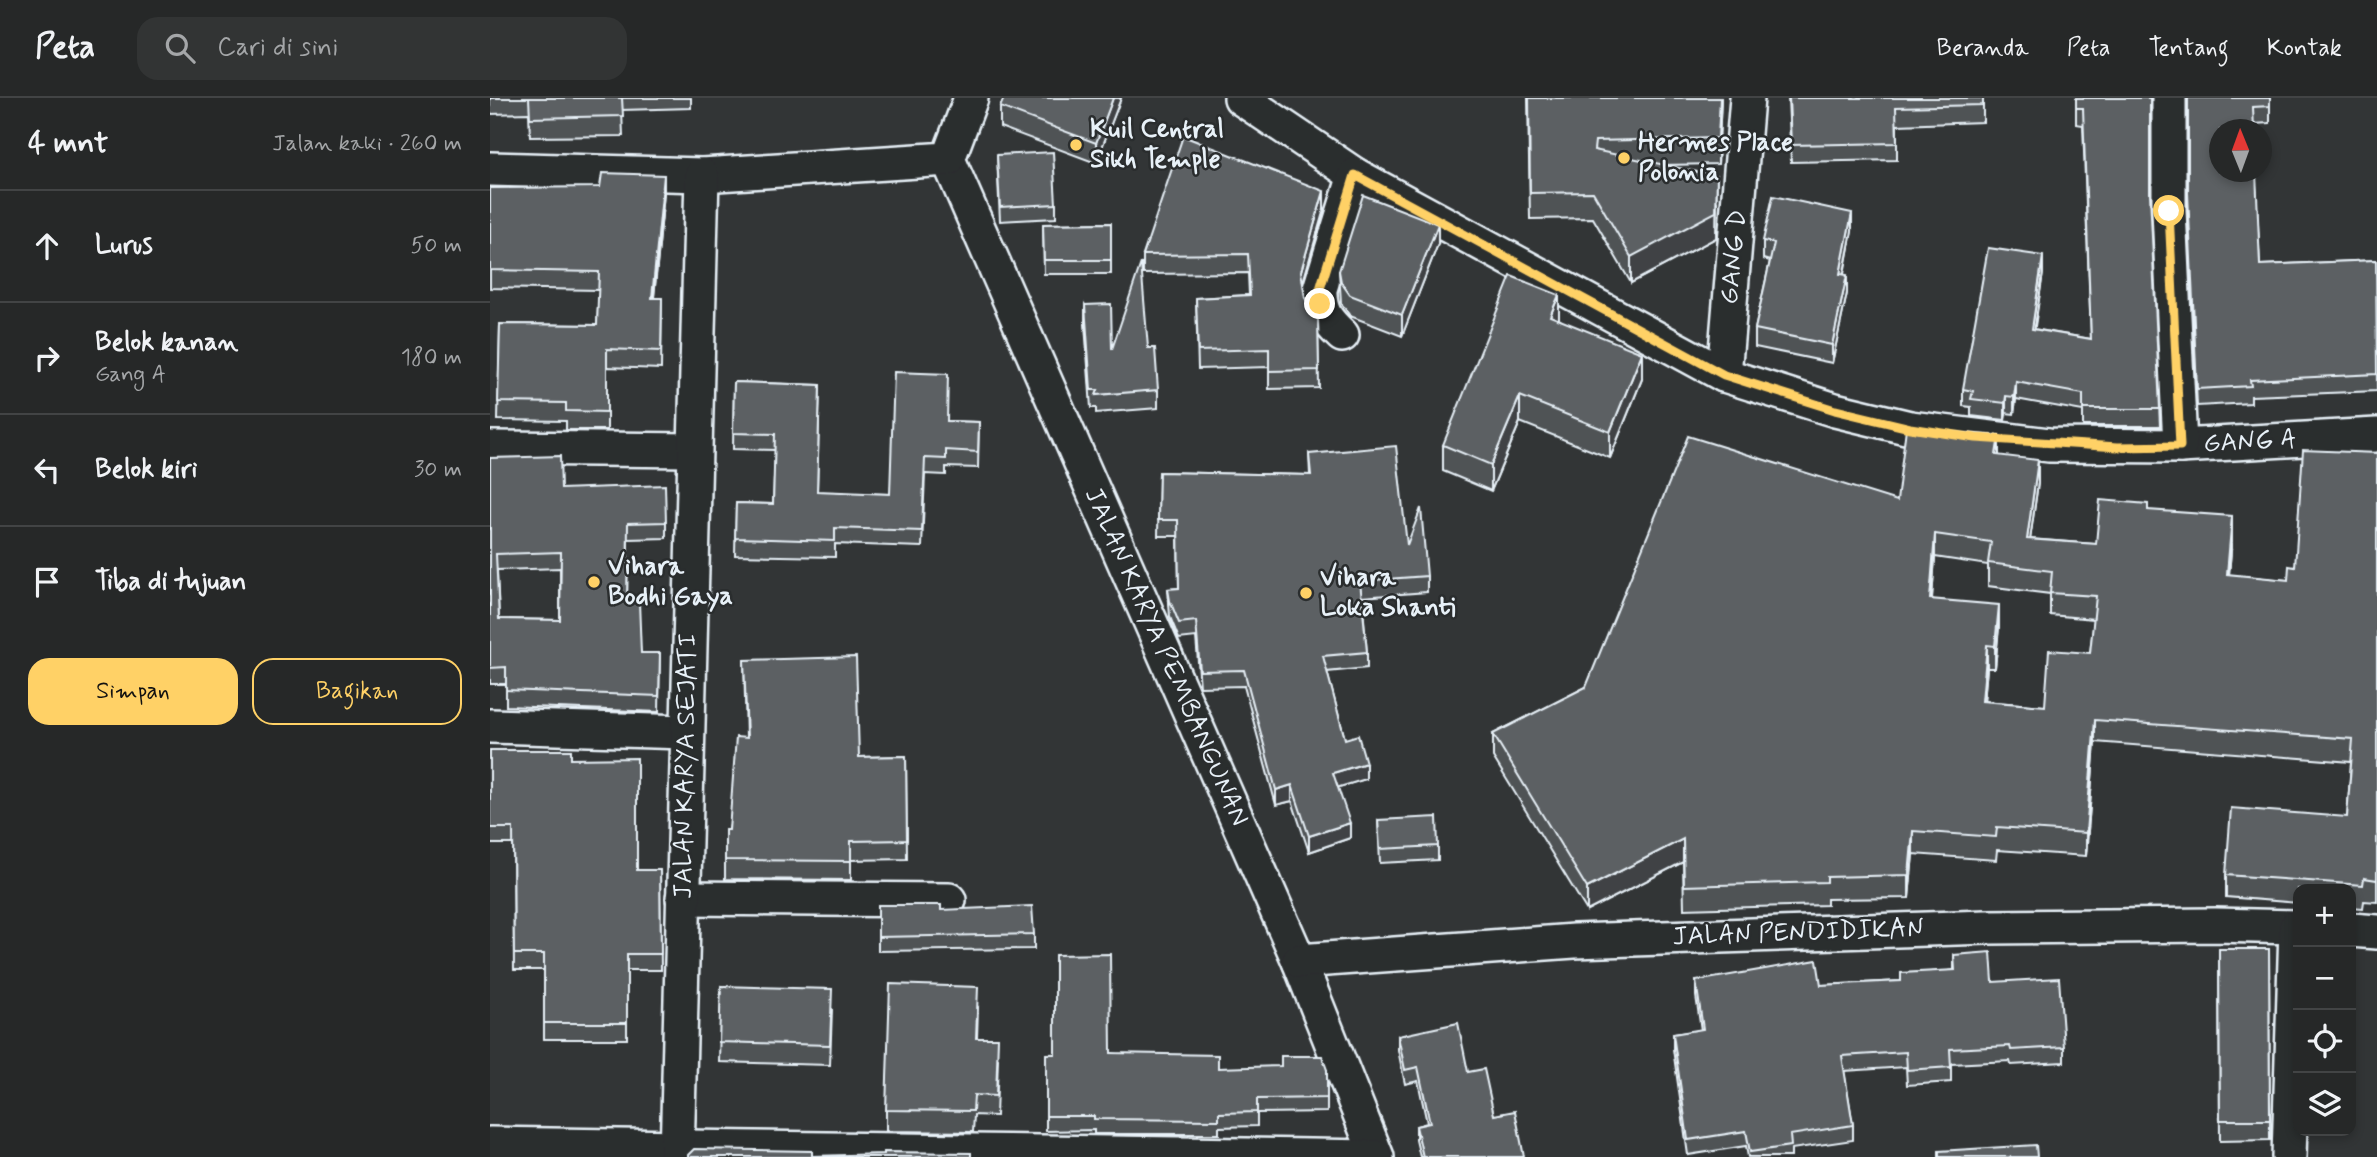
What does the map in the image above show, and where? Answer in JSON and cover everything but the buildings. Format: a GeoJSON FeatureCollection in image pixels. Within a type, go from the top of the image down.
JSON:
{"type":"FeatureCollection","features":[{"type":"Feature","properties":{"kind":"street"},"geometry":{"type":"LineString","coordinates":[[490,169],[702,175],[948,159],[971,98]]}},
{"type":"Feature","properties":{"kind":"street","name":"GANG A"},"geometry":{"type":"LineString","coordinates":[[1241,98],[1355,175],[1724,375],[1835,410],[1910,428],[1976,438],[2118,447],[2377,435]]}},
{"type":"Feature","properties":{"kind":"street","name":"GANG D"},"geometry":{"type":"LineString","coordinates":[[1724,375],[1747,98]]}},
{"type":"Feature","properties":{"kind":"street"},"geometry":{"type":"LineString","coordinates":[[2169,98],[2169,211],[2180,446]]}},
{"type":"Feature","properties":{"kind":"street","name":"JALAN KARYA PEMBANGUNAN"},"geometry":{"type":"LineString","coordinates":[[948,159],[1299,961],[1376,1157]]}},
{"type":"Feature","properties":{"kind":"street","name":"JALAN KARYA SEJATI"},"geometry":{"type":"LineString","coordinates":[[677,1152],[702,175]]}},
{"type":"Feature","properties":{"kind":"street"},"geometry":{"type":"LineString","coordinates":[[1342,335],[1324,318],[1320,289],[1355,175]]}},
{"type":"Feature","properties":{"kind":"street"},"geometry":{"type":"LineString","coordinates":[[490,448],[694,450]]}},
{"type":"Feature","properties":{"kind":"street"},"geometry":{"type":"LineString","coordinates":[[490,726],[686,732]]}},
{"type":"Feature","properties":{"kind":"street"},"geometry":{"type":"LineString","coordinates":[[683,898],[949,900]]}},
{"type":"Feature","properties":{"kind":"street","name":"JALAN PENDIDIKAN"},"geometry":{"type":"LineString","coordinates":[[1299,961],[1574,941],[1684,937],[1986,927],[2293,927]]}},
{"type":"Feature","properties":{"kind":"street"},"geometry":{"type":"LineString","coordinates":[[2356,930],[2377,932]]}},
{"type":"Feature","properties":{"kind":"street"},"geometry":{"type":"LineString","coordinates":[[2289,1157],[2296,947]]}},
{"type":"Feature","properties":{"kind":"street"},"geometry":{"type":"LineString","coordinates":[[490,1144],[677,1152],[1376,1157]]}},
{"type":"Feature","properties":{"kind":"place","name":"Kuil Central Sikh Temple"},"geometry":{"type":"Point","coordinates":[1076,145]}},
{"type":"Feature","properties":{"kind":"place","name":"Hermes Place Polonia"},"geometry":{"type":"Point","coordinates":[1624,158]}},
{"type":"Feature","properties":{"kind":"place","name":"Vihara Bodhi Gaya"},"geometry":{"type":"Point","coordinates":[594,582]}},
{"type":"Feature","properties":{"kind":"place","name":"Vihara Loka Shanti"},"geometry":{"type":"Point","coordinates":[1306,593]}},
{"type":"Feature","properties":{"kind":"route"},"geometry":{"type":"LineString","coordinates":[[1320,304],[1320,289],[1355,175],[1724,375],[1835,410],[1910,428],[2049,445],[2180,446],[2169,211]]}}]}
